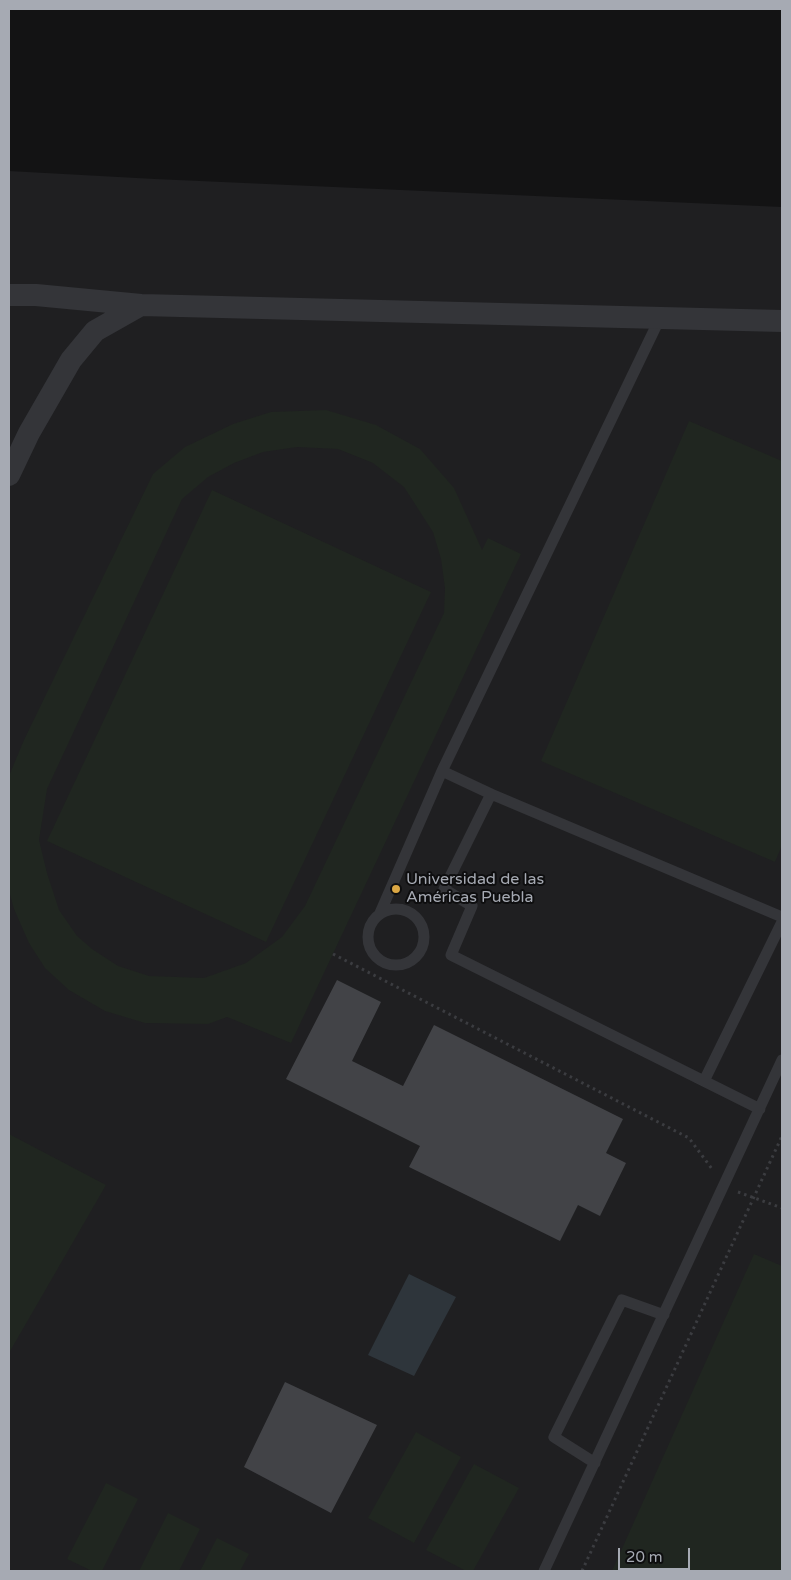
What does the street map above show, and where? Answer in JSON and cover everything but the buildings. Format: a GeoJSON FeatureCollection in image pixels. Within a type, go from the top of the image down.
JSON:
{"type":"FeatureCollection","features":[{"type":"Feature","properties":{"kind":"street"},"geometry":{"type":"LineString","coordinates":[[9,295],[36,295],[141,304],[782,321]]}},
{"type":"Feature","properties":{"kind":"street"},"geometry":{"type":"LineString","coordinates":[[9,475],[19,433],[71,360],[96,331],[141,304]]}},
{"type":"Feature","properties":{"kind":"lane"},"geometry":{"type":"LineString","coordinates":[[380,913],[395,908],[409,912],[420,922],[425,936],[422,951],[411,962],[397,966],[382,963],[371,953],[366,938],[370,924],[380,913],[442,771],[660,318]]}},
{"type":"Feature","properties":{"kind":"lane"},"geometry":{"type":"LineString","coordinates":[[442,771],[491,794],[782,917]]}},
{"type":"Feature","properties":{"kind":"lane"},"geometry":{"type":"LineString","coordinates":[[491,794],[444,889],[472,906],[451,955],[760,1109]]}},
{"type":"Feature","properties":{"kind":"lane"},"geometry":{"type":"LineString","coordinates":[[704,1081],[782,922]]}},
{"type":"Feature","properties":{"kind":"lane"},"geometry":{"type":"LineString","coordinates":[[544,1571],[782,1060]]}},
{"type":"Feature","properties":{"kind":"lane"},"geometry":{"type":"LineString","coordinates":[[595,1463],[554,1437],[622,1300],[664,1315]]}},
{"type":"Feature","properties":{"kind":"path"},"geometry":{"type":"LineString","coordinates":[[333,954],[689,1138],[724,1186],[782,1208]]}},
{"type":"Feature","properties":{"kind":"path"},"geometry":{"type":"LineString","coordinates":[[582,1571],[782,1136]]}},
{"type":"Feature","properties":{"kind":"shaded area","name":"Universidad de las Américas Puebla"},"geometry":{"type":"Polygon","coordinates":[[[9,171],[782,207],[782,1571],[9,1571],[9,171]]]}},
{"type":"Feature","properties":{"kind":"shaded area"},"geometry":{"type":"Polygon","coordinates":[[[326,410],[376,425],[420,449],[454,488],[482,550],[488,538],[521,554],[291,1043],[227,1017],[208,1024],[145,1023],[105,1011],[69,990],[45,968],[29,943],[14,909],[9,891],[9,776],[24,740],[153,474],[185,447],[233,424],[271,412],[326,410]],[[297,447],[263,452],[234,463],[208,477],[182,499],[47,789],[39,840],[59,910],[77,936],[92,949],[118,966],[149,976],[204,978],[246,963],[282,937],[305,906],[444,613],[445,588],[441,559],[433,532],[404,487],[373,463],[338,449],[297,447]]]}},
{"type":"Feature","properties":{"kind":"shaded area"},"geometry":{"type":"Polygon","coordinates":[[[689,421],[782,461],[782,845],[775,862],[541,761],[689,421]]]}},
{"type":"Feature","properties":{"kind":"shaded area"},"geometry":{"type":"Polygon","coordinates":[[[212,490],[431,592],[266,942],[47,841],[212,490]]]}},
{"type":"Feature","properties":{"kind":"shaded area"},"geometry":{"type":"Polygon","coordinates":[[[9,1134],[106,1185],[9,1353],[9,1134]]]}},
{"type":"Feature","properties":{"kind":"shaded area"},"geometry":{"type":"Polygon","coordinates":[[[754,1254],[782,1266],[782,1571],[612,1571],[754,1254]]]}},
{"type":"Feature","properties":{"kind":"shaded area"},"geometry":{"type":"Polygon","coordinates":[[[409,1274],[456,1297],[414,1376],[368,1355],[409,1274]]]}},
{"type":"Feature","properties":{"kind":"shaded area"},"geometry":{"type":"Polygon","coordinates":[[[416,1432],[461,1457],[414,1543],[368,1518],[416,1432]]]}},
{"type":"Feature","properties":{"kind":"shaded area"},"geometry":{"type":"Polygon","coordinates":[[[474,1464],[519,1488],[473,1571],[466,1571],[426,1550],[474,1464]]]}},
{"type":"Feature","properties":{"kind":"shaded area"},"geometry":{"type":"Polygon","coordinates":[[[106,1483],[138,1499],[102,1571],[92,1571],[67,1559],[106,1483]]]}},
{"type":"Feature","properties":{"kind":"shaded area"},"geometry":{"type":"Polygon","coordinates":[[[168,1513],[200,1529],[179,1571],[139,1571],[168,1513]]]}},
{"type":"Feature","properties":{"kind":"shaded area"},"geometry":{"type":"Polygon","coordinates":[[[217,1538],[249,1554],[240,1571],[200,1571],[217,1538]]]}},
{"type":"Feature","properties":{"kind":"place","name":"Universidad de las Américas Puebla"},"geometry":{"type":"Point","coordinates":[396,889]}}]}
